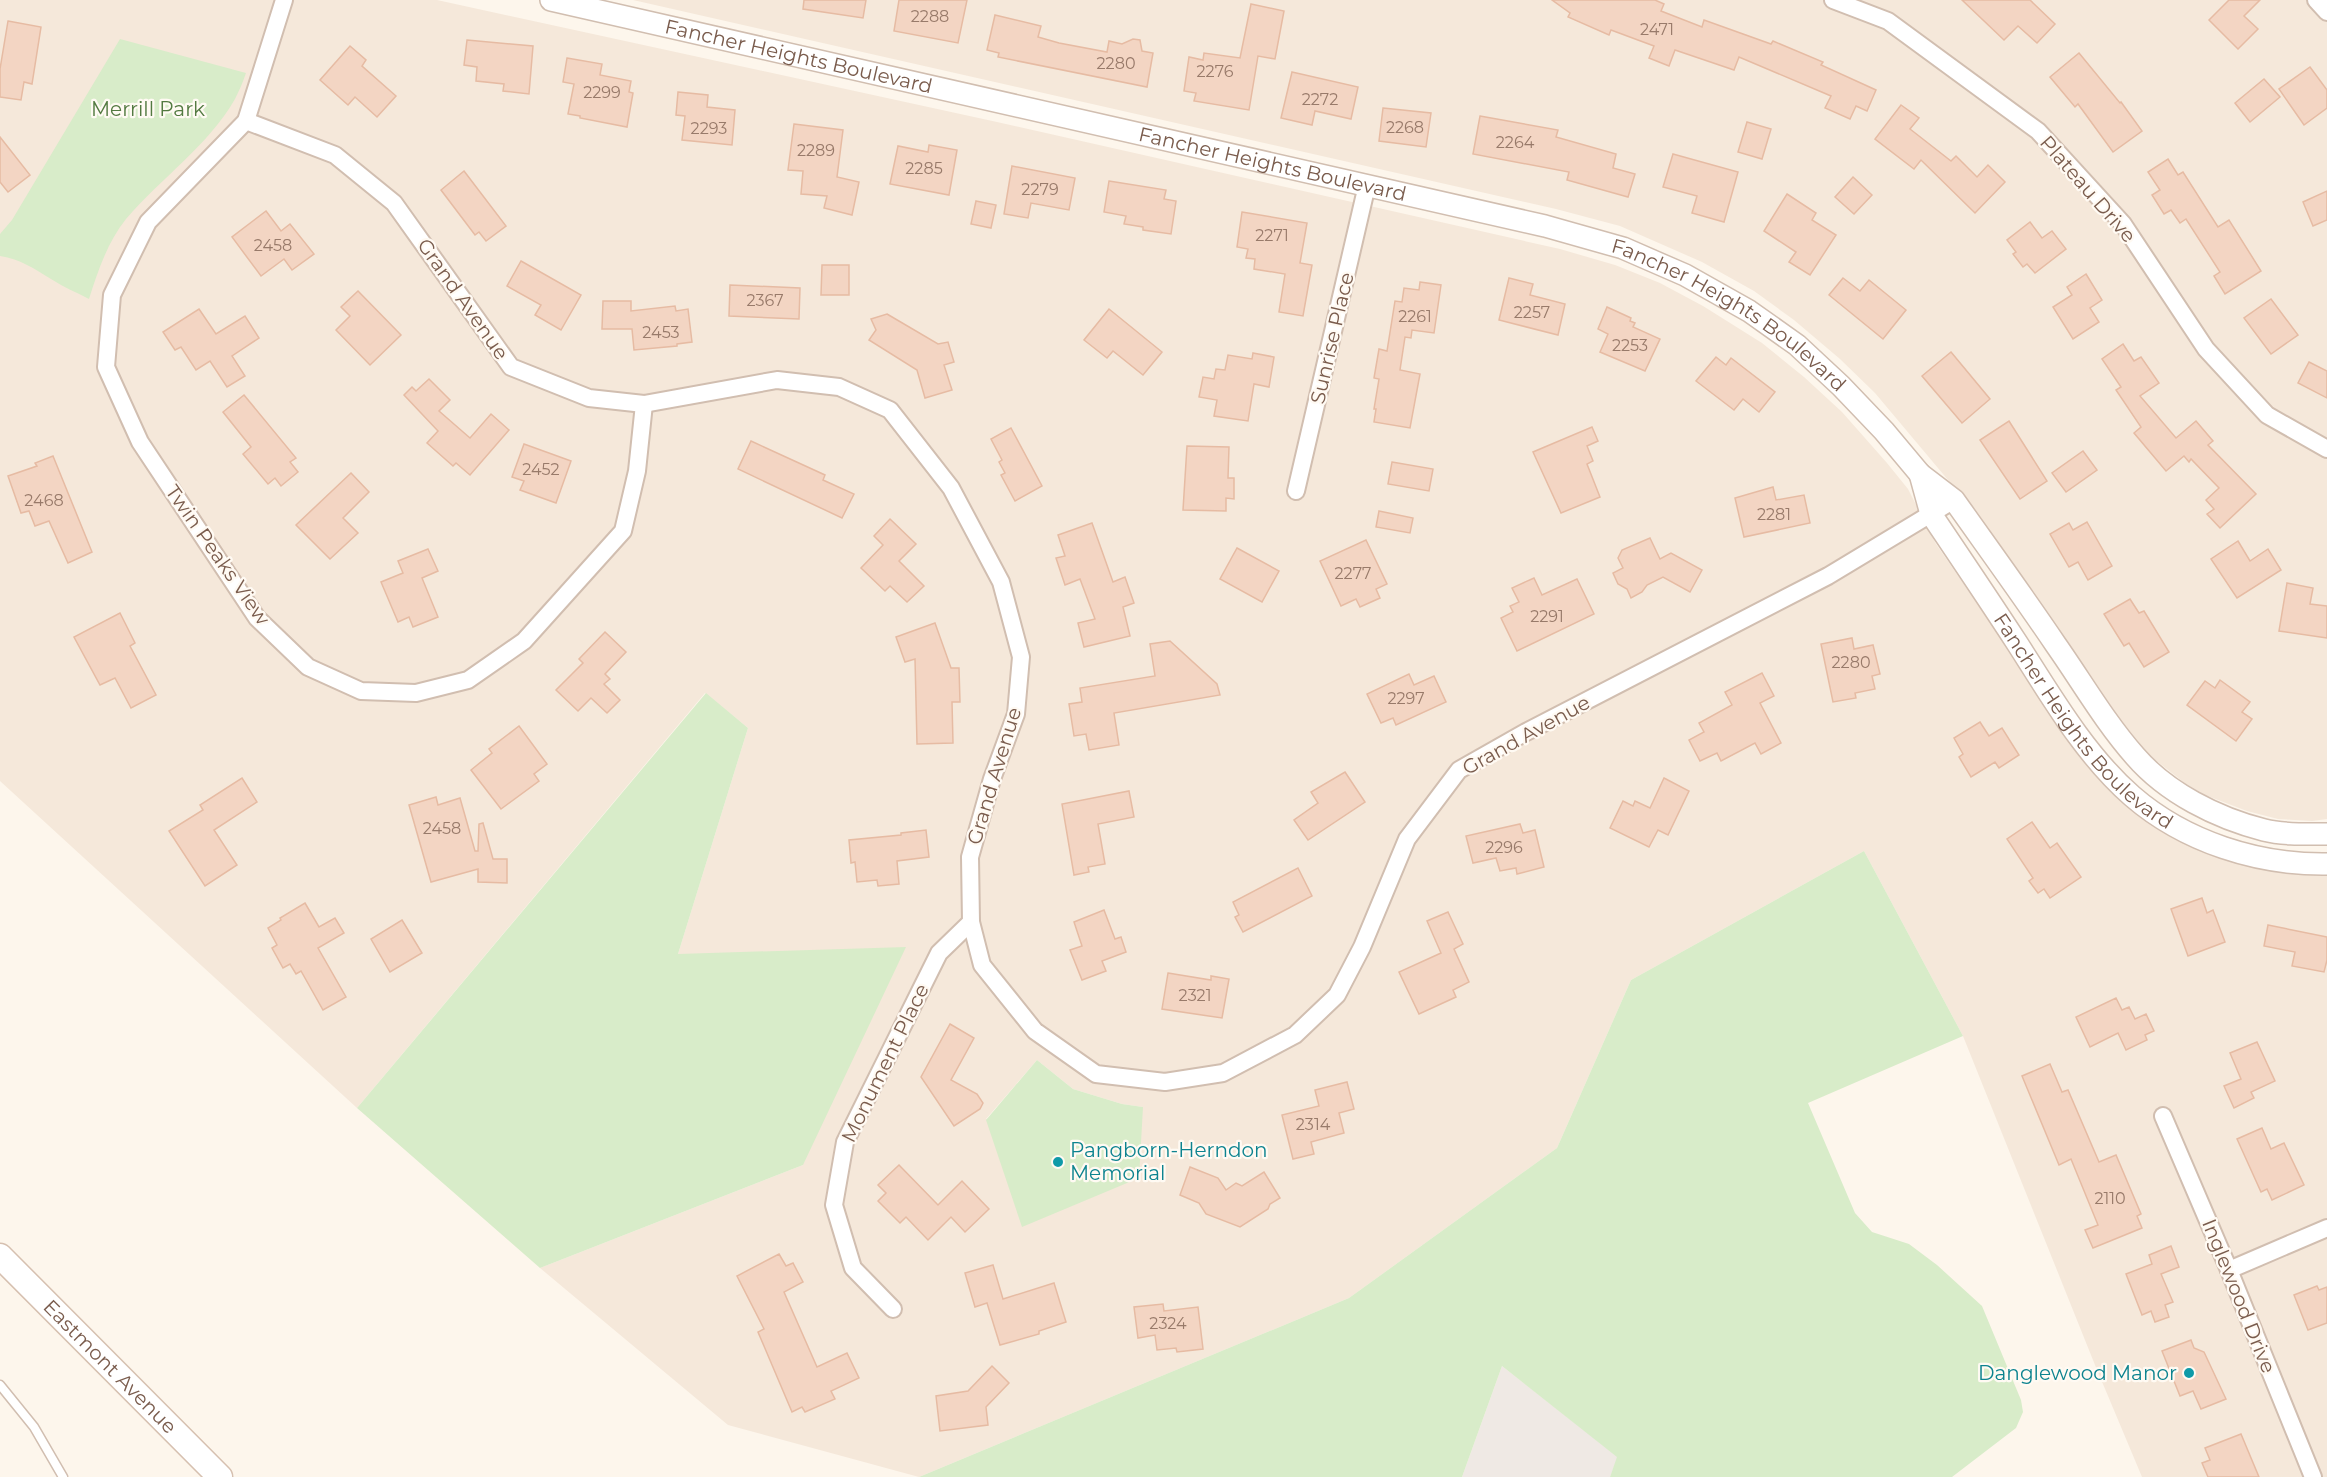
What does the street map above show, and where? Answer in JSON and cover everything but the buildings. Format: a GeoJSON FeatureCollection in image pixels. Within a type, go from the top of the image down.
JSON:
{"type":"FeatureCollection","features":[{"type":"Feature","properties":{"kind":"main road","name":"Eastmont Avenue"},"geometry":{"type":"LineString","coordinates":[[0,1256],[220,1477]]}},
{"type":"Feature","properties":{"kind":"street"},"geometry":{"type":"LineString","coordinates":[[246,121],[284,0]]}},
{"type":"Feature","properties":{"kind":"street","name":"Fancher Heights Boulevard"},"geometry":{"type":"LineString","coordinates":[[551,0],[1545,226],[1623,248],[1685,275],[1749,311],[1797,345],[1855,401],[1920,474],[1954,500],[2102,713],[2136,757],[2167,785],[2232,820],[2265,830],[2297,834],[2327,834]]}},
{"type":"Feature","properties":{"kind":"street","name":"Plateau Drive"},"geometry":{"type":"LineString","coordinates":[[1833,0],[1888,21],[2038,131],[2123,224],[2214,357],[2267,415],[2327,449]]}},
{"type":"Feature","properties":{"kind":"street"},"geometry":{"type":"LineString","coordinates":[[2316,0],[2327,12]]}},
{"type":"Feature","properties":{"kind":"street","name":"Twin Peaks View"},"geometry":{"type":"LineString","coordinates":[[246,121],[148,222],[112,295],[106,367],[141,442],[256,618],[308,667],[361,691],[416,693],[468,680],[524,641],[623,531],[637,471],[644,404]]}},
{"type":"Feature","properties":{"kind":"street","name":"Grand Avenue"},"geometry":{"type":"LineString","coordinates":[[246,121],[335,155],[394,203],[511,367],[589,398],[644,404],[777,380],[839,387],[890,410],[951,488],[1001,582],[1021,657],[1016,714],[992,779],[970,857],[971,922],[982,965],[1035,1031],[1096,1074],[1165,1082],[1223,1072],[1295,1035],[1337,995],[1362,947],[1407,840],[1459,770],[1526,732],[1828,576],[1954,500]]}},
{"type":"Feature","properties":{"kind":"street","name":"Sunrise Place"},"geometry":{"type":"LineString","coordinates":[[1296,491],[1367,185]]}},
{"type":"Feature","properties":{"kind":"street","name":"Fancher Heights Boulevard"},"geometry":{"type":"LineString","coordinates":[[1920,474],[1931,514],[2085,744],[2106,770],[2133,797],[2166,820],[2205,841],[2244,855],[2290,863],[2327,864]]}},
{"type":"Feature","properties":{"kind":"street","name":"Monument Place"},"geometry":{"type":"LineString","coordinates":[[893,1309],[853,1268],[834,1205],[845,1142],[939,953],[971,922]]}},
{"type":"Feature","properties":{"kind":"street","name":"Inglewood Drive"},"geometry":{"type":"LineString","coordinates":[[2163,1116],[2229,1270],[2313,1477]]}},
{"type":"Feature","properties":{"kind":"street"},"geometry":{"type":"LineString","coordinates":[[2229,1270],[2327,1228]]}},
{"type":"Feature","properties":{"kind":"lane"},"geometry":{"type":"LineString","coordinates":[[0,1385],[34,1427],[63,1477]]}},
{"type":"Feature","properties":{"kind":"shaded area"},"geometry":{"type":"Polygon","coordinates":[[[0,0],[437,0],[997,122],[1560,249],[1615,265],[1660,283],[1703,306],[1762,343],[1842,412],[1908,489],[1936,544],[2081,754],[2258,867],[2293,873],[2327,875],[2327,1477],[2142,1477],[1963,1036],[1864,851],[1631,980],[1557,1148],[1349,1298],[919,1477],[728,1425],[540,1268],[803,1165],[678,954],[748,728],[705,693],[357,1108],[0,781],[0,0]],[[1037,1060],[986,1119],[1143,1107],[1122,1104],[1073,1089],[1037,1060]]]}},
{"type":"Feature","properties":{"kind":"shaded area"},"geometry":{"type":"Polygon","coordinates":[[[633,0],[2327,0],[2327,819],[2312,821],[2278,819],[2247,811],[2205,795],[2186,784],[2144,751],[2115,715],[1964,499],[1875,393],[1840,359],[1794,320],[1754,291],[1702,262],[1620,226],[1556,209],[633,0]]]}},
{"type":"Feature","properties":{"kind":"shaded area"},"geometry":{"type":"Polygon","coordinates":[[[1502,1366],[1618,1457],[1610,1477],[1462,1477],[1502,1366]]]}},
{"type":"Feature","properties":{"kind":"green space","name":"Merrill Park"},"geometry":{"type":"Polygon","coordinates":[[[120,39],[246,73],[235,99],[212,132],[119,228],[104,258],[89,299],[27,265],[0,256],[0,234],[12,220],[120,39]]]}},
{"type":"Feature","properties":{"kind":"green space"},"geometry":{"type":"Polygon","coordinates":[[[706,693],[748,728],[678,954],[906,947],[803,1165],[540,1268],[357,1108],[706,693]]]}},
{"type":"Feature","properties":{"kind":"green space"},"geometry":{"type":"Polygon","coordinates":[[[1864,851],[1963,1036],[1808,1103],[1855,1213],[1872,1232],[1909,1244],[1937,1265],[1982,1306],[2021,1400],[2023,1412],[2016,1428],[1952,1477],[1610,1477],[1617,1457],[1502,1366],[1462,1477],[919,1477],[1349,1298],[1557,1148],[1631,980],[1864,851]]]}},
{"type":"Feature","properties":{"kind":"green space"},"geometry":{"type":"Polygon","coordinates":[[[1037,1060],[1073,1089],[1122,1104],[1143,1107],[1139,1178],[1022,1227],[986,1120],[1037,1060]]]}},
{"type":"Feature","properties":{"kind":"place","name":"Pangborn-Herndon Memorial"},"geometry":{"type":"Point","coordinates":[1058,1162]}},
{"type":"Feature","properties":{"kind":"place","name":"Danglewood Manor"},"geometry":{"type":"Point","coordinates":[2189,1373]}}]}
